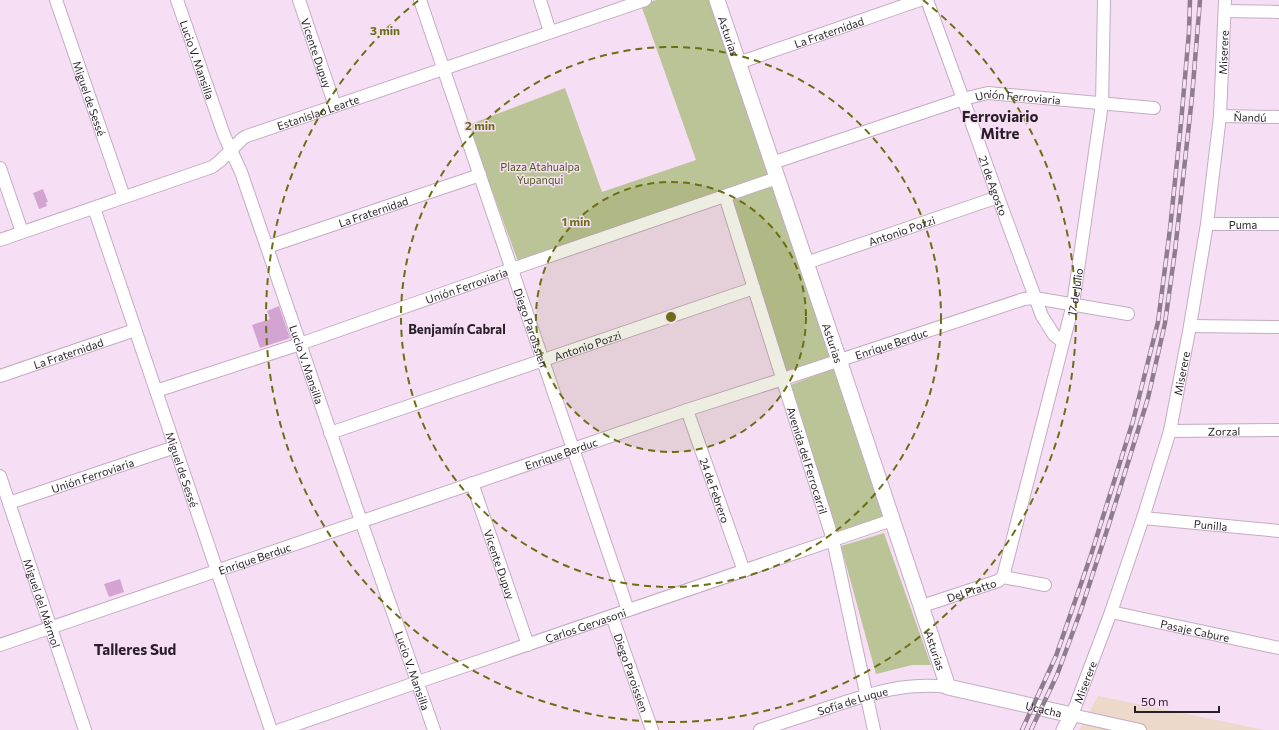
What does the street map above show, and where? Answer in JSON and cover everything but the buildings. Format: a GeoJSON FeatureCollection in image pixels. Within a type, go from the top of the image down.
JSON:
{"type":"FeatureCollection","features":[{"type":"Feature","properties":{"kind":"street","name":"Miguel de Sessé"},"geometry":{"type":"LineString","coordinates":[[56,0],[124,197]]}},
{"type":"Feature","properties":{"kind":"street","name":"Lucio V. Mansilla"},"geometry":{"type":"LineString","coordinates":[[177,0],[224,135],[241,172],[330,433],[434,730]]}},
{"type":"Feature","properties":{"kind":"street","name":"Vicente Dupuy"},"geometry":{"type":"LineString","coordinates":[[298,0],[335,106]]}},
{"type":"Feature","properties":{"kind":"street","name":"Diego Paroissien"},"geometry":{"type":"LineString","coordinates":[[420,0],[628,610]]}},
{"type":"Feature","properties":{"kind":"street"},"geometry":{"type":"LineString","coordinates":[[540,0],[550,32]]}},
{"type":"Feature","properties":{"kind":"street","name":"Estanislao Learte"},"geometry":{"type":"LineString","coordinates":[[0,240],[212,166],[220,162],[246,136],[645,0]]}},
{"type":"Feature","properties":{"kind":"street","name":"Asturias"},"geometry":{"type":"LineString","coordinates":[[717,0],[948,687]]}},
{"type":"Feature","properties":{"kind":"street","name":"La Fraternidad"},"geometry":{"type":"LineString","coordinates":[[738,63],[920,0]]}},
{"type":"Feature","properties":{"kind":"street","name":"21 de Agosto"},"geometry":{"type":"LineString","coordinates":[[927,0],[1042,316],[1054,334],[1063,342]]}},
{"type":"Feature","properties":{"kind":"street","name":"17 de Julio"},"geometry":{"type":"LineString","coordinates":[[1003,577],[1073,304],[1102,104],[1104,0]]}},
{"type":"Feature","properties":{"kind":"street"},"geometry":{"type":"LineString","coordinates":[[1225,6],[1279,12]]}},
{"type":"Feature","properties":{"kind":"street","name":"Miserere"},"geometry":{"type":"LineString","coordinates":[[1064,730],[1072,715],[1111,612],[1143,518],[1170,431],[1208,224],[1220,116],[1225,6]]}},
{"type":"Feature","properties":{"kind":"street","name":"Unión Ferroviaria"},"geometry":{"type":"LineString","coordinates":[[772,163],[988,92],[1154,108]]}},
{"type":"Feature","properties":{"kind":"street","name":"Ñandú"},"geometry":{"type":"LineString","coordinates":[[1220,116],[1279,117]]}},
{"type":"Feature","properties":{"kind":"street"},"geometry":{"type":"LineString","coordinates":[[0,168],[22,232]]}},
{"type":"Feature","properties":{"kind":"street","name":"La Fraternidad"},"geometry":{"type":"LineString","coordinates":[[267,247],[480,175]]}},
{"type":"Feature","properties":{"kind":"street","name":"Unión Ferroviaria"},"geometry":{"type":"LineString","coordinates":[[156,391],[300,344],[777,178]]}},
{"type":"Feature","properties":{"kind":"street","name":"Avenida del Ferrocarril"},"geometry":{"type":"LineString","coordinates":[[725,196],[833,540],[874,730]]}},
{"type":"Feature","properties":{"kind":"street","name":"Antonio Pozzi"},"geometry":{"type":"LineString","coordinates":[[806,263],[998,198]]}},
{"type":"Feature","properties":{"kind":"street","name":"Miguel de Sessé"},"geometry":{"type":"LineString","coordinates":[[94,208],[271,730]]}},
{"type":"Feature","properties":{"kind":"street","name":"Puma"},"geometry":{"type":"LineString","coordinates":[[1208,224],[1279,224]]}},
{"type":"Feature","properties":{"kind":"street","name":"Antonio Pozzi"},"geometry":{"type":"LineString","coordinates":[[330,433],[754,288]]}},
{"type":"Feature","properties":{"kind":"street","name":"Enrique Berduc"},"geometry":{"type":"LineString","coordinates":[[0,645],[687,410],[1024,299],[1035,298],[1128,314]]}},
{"type":"Feature","properties":{"kind":"street"},"geometry":{"type":"LineString","coordinates":[[1190,326],[1279,327]]}},
{"type":"Feature","properties":{"kind":"street","name":"La Fraternidad"},"geometry":{"type":"LineString","coordinates":[[0,376],[135,330]]}},
{"type":"Feature","properties":{"kind":"street","name":"24 de Febrero"},"geometry":{"type":"LineString","coordinates":[[687,410],[744,571]]}},
{"type":"Feature","properties":{"kind":"street","name":"Zorzal"},"geometry":{"type":"LineString","coordinates":[[1170,431],[1279,430]]}},
{"type":"Feature","properties":{"kind":"street","name":"Unión Ferroviaria"},"geometry":{"type":"LineString","coordinates":[[9,503],[175,447]]}},
{"type":"Feature","properties":{"kind":"street","name":"Miguel del Mármol"},"geometry":{"type":"LineString","coordinates":[[0,476],[85,730]]}},
{"type":"Feature","properties":{"kind":"street","name":"Vicente Dupuy"},"geometry":{"type":"LineString","coordinates":[[472,483],[528,645]]}},
{"type":"Feature","properties":{"kind":"street","name":"Punilla"},"geometry":{"type":"LineString","coordinates":[[1143,518],[1279,531]]}},
{"type":"Feature","properties":{"kind":"street","name":"Carlos Gervasoni"},"geometry":{"type":"LineString","coordinates":[[280,730],[892,520]]}},
{"type":"Feature","properties":{"kind":"street","name":"Del Pratto"},"geometry":{"type":"LineString","coordinates":[[922,606],[998,581],[1003,577],[1045,585]]}},
{"type":"Feature","properties":{"kind":"street","name":"Pasaje Cabure"},"geometry":{"type":"LineString","coordinates":[[1111,612],[1279,648]]}},
{"type":"Feature","properties":{"kind":"street","name":"Diego Paroissien"},"geometry":{"type":"LineString","coordinates":[[612,616],[652,730]]}},
{"type":"Feature","properties":{"kind":"street","name":"Sofía de Luque"},"geometry":{"type":"LineString","coordinates":[[760,730],[867,695],[909,686],[933,685],[948,687]]}},
{"type":"Feature","properties":{"kind":"street","name":"Ucacha"},"geometry":{"type":"LineString","coordinates":[[948,687],[1140,730]]}},
{"type":"Feature","properties":{"kind":"shaded area"},"geometry":{"type":"Polygon","coordinates":[[[1098,696],[1265,730],[1079,730],[1098,696]]]}},
{"type":"Feature","properties":{"kind":"green space","name":"Plaza Atahualpa Yupanqui"},"geometry":{"type":"Polygon","coordinates":[[[656,0],[715,0],[774,177],[519,264],[468,125],[565,88],[602,192],[696,160],[641,5],[656,0]]]}},
{"type":"Feature","properties":{"kind":"green space"},"geometry":{"type":"Polygon","coordinates":[[[775,182],[833,355],[783,373],[728,198],[775,182]]]}},
{"type":"Feature","properties":{"kind":"green space"},"geometry":{"type":"Polygon","coordinates":[[[837,367],[887,517],[835,536],[788,386],[837,367]]]}},
{"type":"Feature","properties":{"kind":"green space"},"geometry":{"type":"Polygon","coordinates":[[[884,533],[931,665],[912,665],[876,674],[841,546],[884,533]]]}},
{"type":"Feature","properties":{"kind":"railway"},"geometry":{"type":"LineString","coordinates":[[1022,730],[1056,656],[1091,555],[1133,421],[1158,322],[1170,229],[1181,123],[1189,32],[1190,0]]}},
{"type":"Feature","properties":{"kind":"railway"},"geometry":{"type":"LineString","coordinates":[[1031,730],[1057,675],[1081,610],[1148,398],[1165,323],[1175,251],[1192,97],[1200,0]]}},
{"type":"Feature","properties":{"kind":"district","name":"Ferroviario Mitre"},"geometry":{"type":"Point","coordinates":[1000,124]}},
{"type":"Feature","properties":{"kind":"district","name":"Benjamín Cabral"},"geometry":{"type":"Point","coordinates":[457,329]}},
{"type":"Feature","properties":{"kind":"district","name":"Talleres Sud"},"geometry":{"type":"Point","coordinates":[135,649]}}]}
